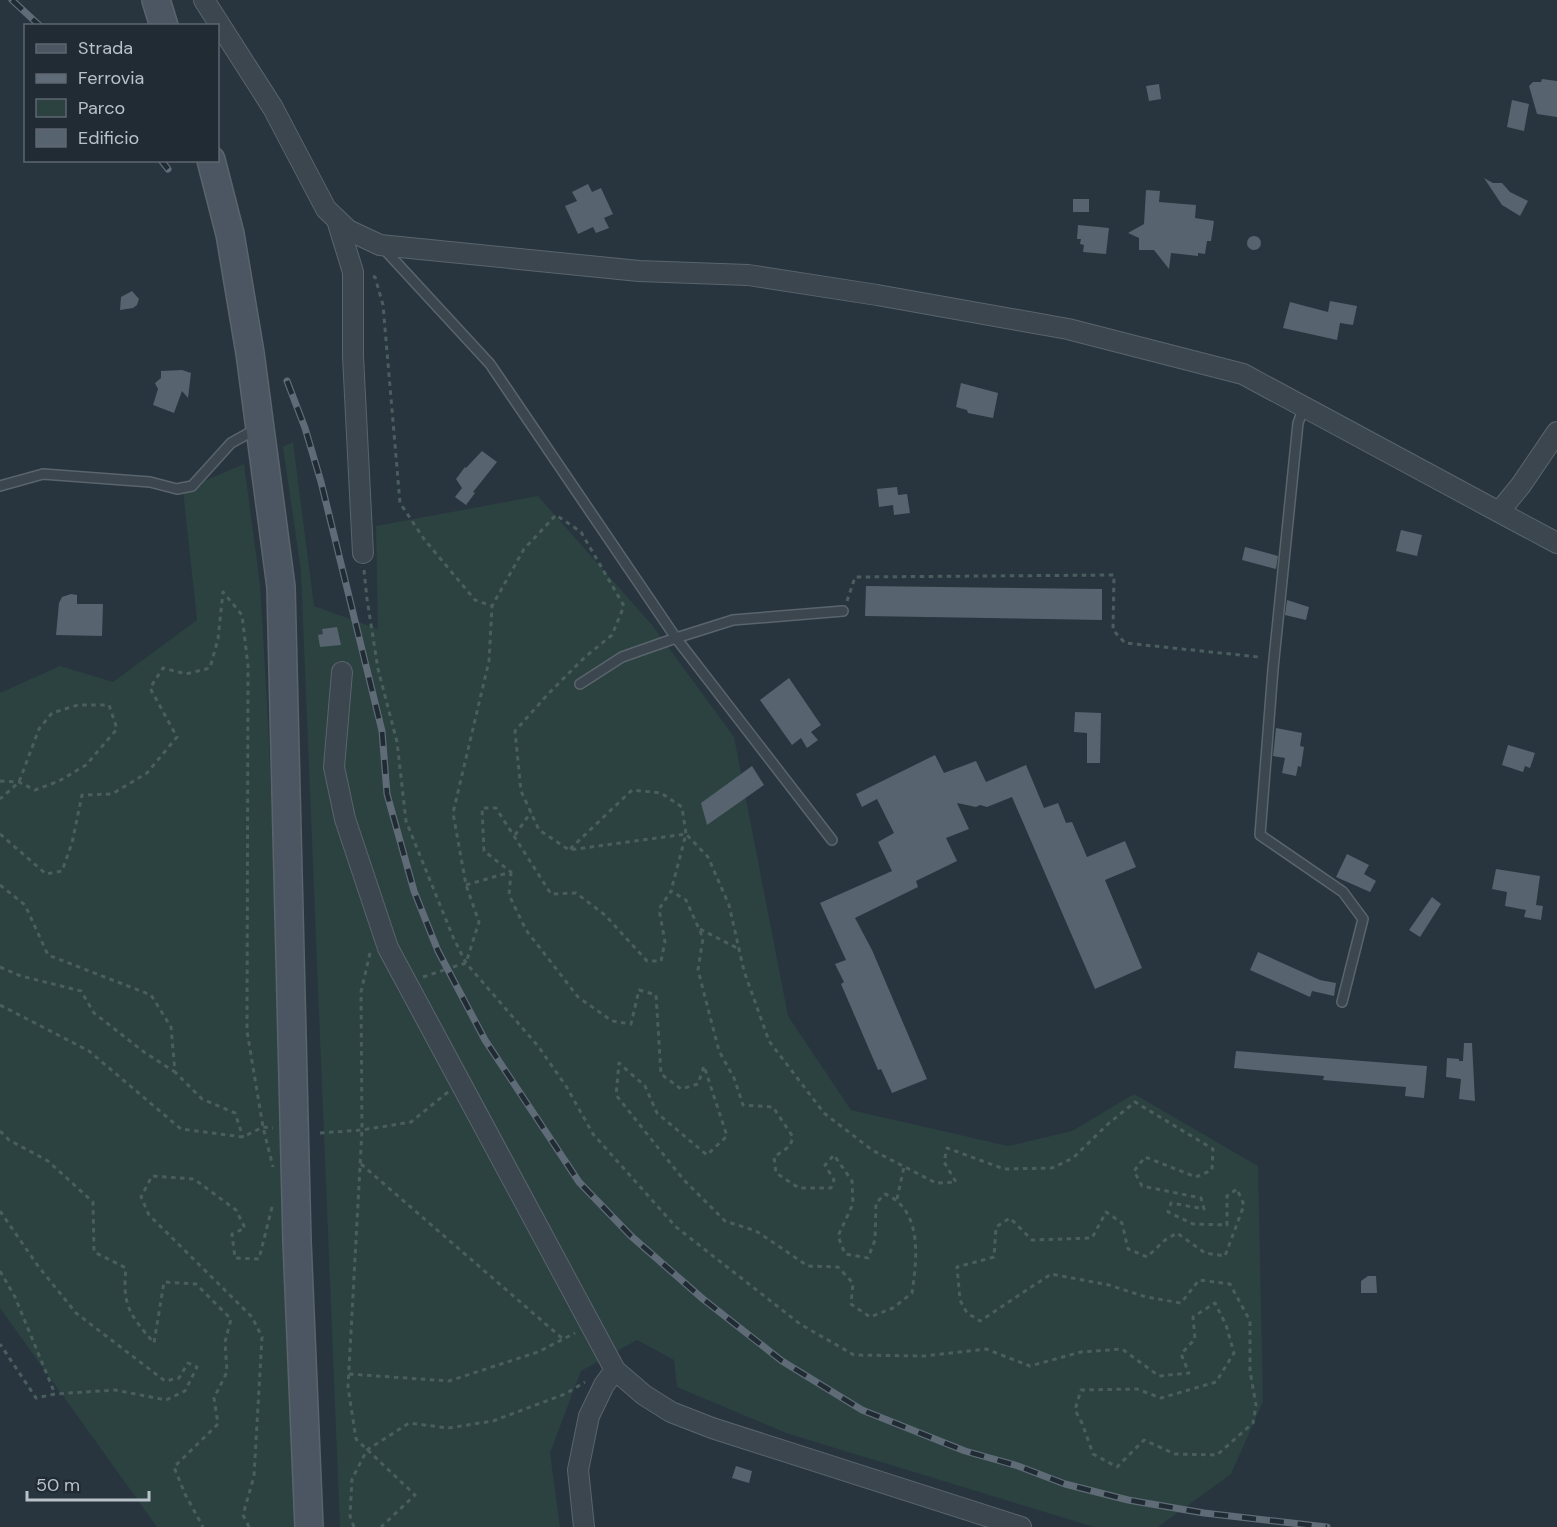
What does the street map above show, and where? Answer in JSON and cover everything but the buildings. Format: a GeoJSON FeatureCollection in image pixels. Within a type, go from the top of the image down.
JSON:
{"type":"FeatureCollection","features":[{"type":"Feature","properties":{"kind":"main road"},"geometry":{"type":"LineString","coordinates":[[212,162],[230,234],[250,353],[258,428],[281,586],[297,1241],[309,1527]]}},
{"type":"Feature","properties":{"kind":"street"},"geometry":{"type":"LineString","coordinates":[[204,0],[273,108],[326,209],[348,230],[380,245],[639,271],[748,275],[1068,329],[1243,374],[1557,543]]}},
{"type":"Feature","properties":{"kind":"street"},"geometry":{"type":"LineString","coordinates":[[338,220],[353,272],[353,356],[363,553]]}},
{"type":"Feature","properties":{"kind":"street"},"geometry":{"type":"LineString","coordinates":[[1499,512],[1521,485],[1557,432]]}},
{"type":"Feature","properties":{"kind":"street"},"geometry":{"type":"LineString","coordinates":[[342,672],[334,767],[345,819],[388,948],[613,1367],[644,1395],[671,1412],[712,1428],[1021,1527]]}},
{"type":"Feature","properties":{"kind":"street"},"geometry":{"type":"LineString","coordinates":[[584,1527],[578,1470],[589,1416],[613,1367]]}},
{"type":"Feature","properties":{"kind":"lane"},"geometry":{"type":"LineString","coordinates":[[380,245],[490,364],[676,638],[832,840]]}},
{"type":"Feature","properties":{"kind":"lane"},"geometry":{"type":"LineString","coordinates":[[1304,407],[1298,423],[1273,669],[1260,835],[1343,892],[1363,919],[1342,1002]]}},
{"type":"Feature","properties":{"kind":"lane"},"geometry":{"type":"LineString","coordinates":[[0,486],[43,474],[150,482],[177,489],[192,486],[231,443],[258,428]]}},
{"type":"Feature","properties":{"kind":"lane"},"geometry":{"type":"LineString","coordinates":[[580,684],[622,657],[733,620],[843,611]]}},
{"type":"Feature","properties":{"kind":"path"},"geometry":{"type":"LineString","coordinates":[[353,272],[375,277],[383,305],[400,503],[424,539],[475,600],[492,606]]}},
{"type":"Feature","properties":{"kind":"path"},"geometry":{"type":"LineString","coordinates":[[466,963],[479,922],[466,885],[453,813],[489,661],[492,606],[524,549],[556,515],[581,532],[624,606],[612,635],[571,671],[515,730],[521,791],[539,830],[569,850],[686,834]]}},
{"type":"Feature","properties":{"kind":"path"},"geometry":{"type":"LineString","coordinates":[[363,553],[378,669],[397,742],[406,821],[453,937],[466,963],[538,1046],[566,1086],[593,1134],[676,1227],[800,1324],[854,1355],[925,1356],[986,1349],[1030,1366],[1081,1352],[1122,1349],[1159,1376],[1189,1373],[1180,1354],[1195,1339],[1193,1317],[1215,1303],[1226,1325],[1234,1353],[1216,1382],[1161,1398],[1137,1389],[1081,1390],[1075,1410],[1093,1454],[1117,1467],[1143,1440],[1175,1454],[1216,1455],[1252,1423],[1256,1405],[1250,1371],[1250,1321],[1230,1284],[1199,1280],[1181,1303],[1146,1297],[1109,1285],[1051,1274],[980,1321],[967,1313],[960,1300],[957,1267],[994,1257],[996,1227],[1010,1218],[1032,1240],[1092,1238],[1106,1212],[1122,1223],[1128,1249],[1147,1257],[1165,1240],[1177,1233],[1205,1253],[1226,1257],[1244,1205],[1237,1189],[1227,1196],[1227,1225],[1193,1224],[1168,1212],[1171,1203],[1204,1209],[1201,1198],[1142,1186],[1134,1171],[1145,1157],[1196,1177],[1212,1170],[1213,1149],[1136,1102],[1108,1124],[1073,1158],[1052,1168],[1004,1169],[947,1148],[944,1162],[956,1182],[936,1183],[872,1150],[824,1113],[769,1041],[744,971],[729,905],[708,858],[686,834]]}},
{"type":"Feature","properties":{"kind":"path"},"geometry":{"type":"LineString","coordinates":[[843,611],[855,577],[1114,575],[1113,630],[1125,643],[1259,657],[1264,666],[1273,669]]}},
{"type":"Feature","properties":{"kind":"path"},"geometry":{"type":"LineString","coordinates":[[0,834],[46,874],[62,872],[72,843],[82,795],[112,794],[147,773],[177,737],[150,688],[163,668],[186,674],[210,668],[218,639],[223,592],[242,615],[248,666],[247,1031],[263,1127],[274,1172]]}},
{"type":"Feature","properties":{"kind":"path"},"geometry":{"type":"LineString","coordinates":[[0,781],[19,782],[35,790],[59,781],[86,765],[117,729],[109,705],[78,705],[52,713],[39,729],[19,782],[0,799]]}},
{"type":"Feature","properties":{"kind":"path"},"geometry":{"type":"LineString","coordinates":[[510,872],[484,851],[482,808],[496,808],[551,894],[576,893],[605,915],[647,961],[661,960],[665,942],[659,909],[671,891],[686,834],[682,807],[661,793],[632,790],[569,850]]}},
{"type":"Feature","properties":{"kind":"path"},"geometry":{"type":"LineString","coordinates":[[514,835],[531,812]]}},
{"type":"Feature","properties":{"kind":"path"},"geometry":{"type":"LineString","coordinates":[[466,885],[510,872]]}},
{"type":"Feature","properties":{"kind":"path"},"geometry":{"type":"LineString","coordinates":[[510,872],[509,895],[526,930],[578,997],[612,1021],[631,1024],[639,990],[656,995],[661,1074],[681,1089],[698,1084],[704,1066],[727,1136],[707,1155],[657,1113],[645,1086],[619,1063],[616,1095],[683,1179],[724,1221],[756,1231],[808,1266],[838,1267],[853,1283],[850,1304],[870,1317],[893,1308],[912,1293],[917,1261],[912,1221],[897,1199],[885,1194],[876,1203],[875,1240],[868,1258],[845,1254],[838,1236],[853,1204],[852,1181],[834,1155],[825,1165],[834,1180],[831,1188],[799,1188],[776,1173],[774,1157],[790,1146],[792,1137],[773,1107],[743,1105],[734,1078],[719,1051],[698,970],[703,938],[686,900],[671,891]]}},
{"type":"Feature","properties":{"kind":"path"},"geometry":{"type":"LineString","coordinates":[[0,885],[25,905],[48,955],[151,995],[171,1027],[175,1072]]}},
{"type":"Feature","properties":{"kind":"path"},"geometry":{"type":"LineString","coordinates":[[699,929],[738,948]]}},
{"type":"Feature","properties":{"kind":"path"},"geometry":{"type":"LineString","coordinates":[[371,950],[361,993],[361,1164],[348,1387],[356,1438],[415,1495],[381,1527]]}},
{"type":"Feature","properties":{"kind":"path"},"geometry":{"type":"LineString","coordinates":[[453,967],[466,963]]}},
{"type":"Feature","properties":{"kind":"path"},"geometry":{"type":"LineString","coordinates":[[0,967],[81,992],[94,1013],[144,1052],[175,1072],[202,1099],[235,1113],[243,1137]]}},
{"type":"Feature","properties":{"kind":"path"},"geometry":{"type":"LineString","coordinates":[[407,982],[444,970]]}},
{"type":"Feature","properties":{"kind":"path"},"geometry":{"type":"LineString","coordinates":[[0,1005],[89,1051],[181,1129],[243,1137],[263,1127],[278,1128]]}},
{"type":"Feature","properties":{"kind":"path"},"geometry":{"type":"LineString","coordinates":[[320,1133],[362,1130],[411,1122],[461,1082]]}},
{"type":"Feature","properties":{"kind":"path"},"geometry":{"type":"LineString","coordinates":[[0,1131],[9,1140],[48,1161],[93,1202],[94,1252],[126,1268],[124,1290],[131,1317],[154,1343],[164,1282],[196,1284],[231,1319],[225,1342],[227,1372],[214,1398],[218,1424],[174,1467],[185,1494],[203,1527]]}},
{"type":"Feature","properties":{"kind":"path"},"geometry":{"type":"LineString","coordinates":[[361,1164],[563,1339]]}},
{"type":"Feature","properties":{"kind":"path"},"geometry":{"type":"LineString","coordinates":[[897,1199],[904,1167]]}},
{"type":"Feature","properties":{"kind":"path"},"geometry":{"type":"LineString","coordinates":[[249,1527],[243,1515],[254,1476],[262,1337],[252,1317],[149,1215],[141,1197],[152,1176],[194,1179],[236,1210],[245,1228],[232,1234],[235,1258],[259,1258],[269,1226],[275,1194]]}},
{"type":"Feature","properties":{"kind":"path"},"geometry":{"type":"LineString","coordinates":[[0,1211],[38,1266],[76,1313],[102,1334],[165,1381],[179,1378],[188,1363],[196,1366],[185,1391],[166,1400],[115,1390],[55,1394],[36,1398],[0,1344]]}},
{"type":"Feature","properties":{"kind":"path"},"geometry":{"type":"LineString","coordinates":[[0,1271],[15,1297],[55,1394]]}},
{"type":"Feature","properties":{"kind":"path"},"geometry":{"type":"LineString","coordinates":[[349,1374],[449,1381],[538,1352],[590,1325]]}},
{"type":"Feature","properties":{"kind":"path"},"geometry":{"type":"LineString","coordinates":[[354,1527],[350,1516],[352,1479],[367,1450],[409,1423],[448,1428],[493,1421],[565,1394],[613,1367]]}},
{"type":"Feature","properties":{"kind":"green space"},"geometry":{"type":"Polygon","coordinates":[[[293,442],[314,606],[378,629],[376,526],[538,496],[652,625],[734,737],[788,1016],[851,1110],[1008,1146],[1072,1131],[1134,1094],[1258,1166],[1263,1402],[1231,1474],[1158,1527],[1094,1527],[786,1433],[677,1387],[674,1360],[637,1340],[581,1371],[550,1453],[560,1527],[340,1527],[301,571],[283,447],[293,442]]]}},
{"type":"Feature","properties":{"kind":"green space"},"geometry":{"type":"Polygon","coordinates":[[[244,464],[260,584],[268,721],[301,1527],[157,1527],[0,1308],[0,693],[60,666],[113,682],[197,620],[183,490],[244,464]]]}},
{"type":"Feature","properties":{"kind":"railway"},"geometry":{"type":"LineString","coordinates":[[12,0],[38,24]]}},
{"type":"Feature","properties":{"kind":"railway"},"geometry":{"type":"LineString","coordinates":[[163,162],[168,169]]}},
{"type":"Feature","properties":{"kind":"railway"},"geometry":{"type":"LineString","coordinates":[[287,381],[305,428],[321,482],[382,731],[387,794],[414,891],[438,951],[485,1040],[579,1182],[631,1236],[703,1299],[782,1361],[862,1410],[965,1451],[1018,1466],[1065,1484],[1128,1500],[1204,1513],[1327,1527]]}}]}
